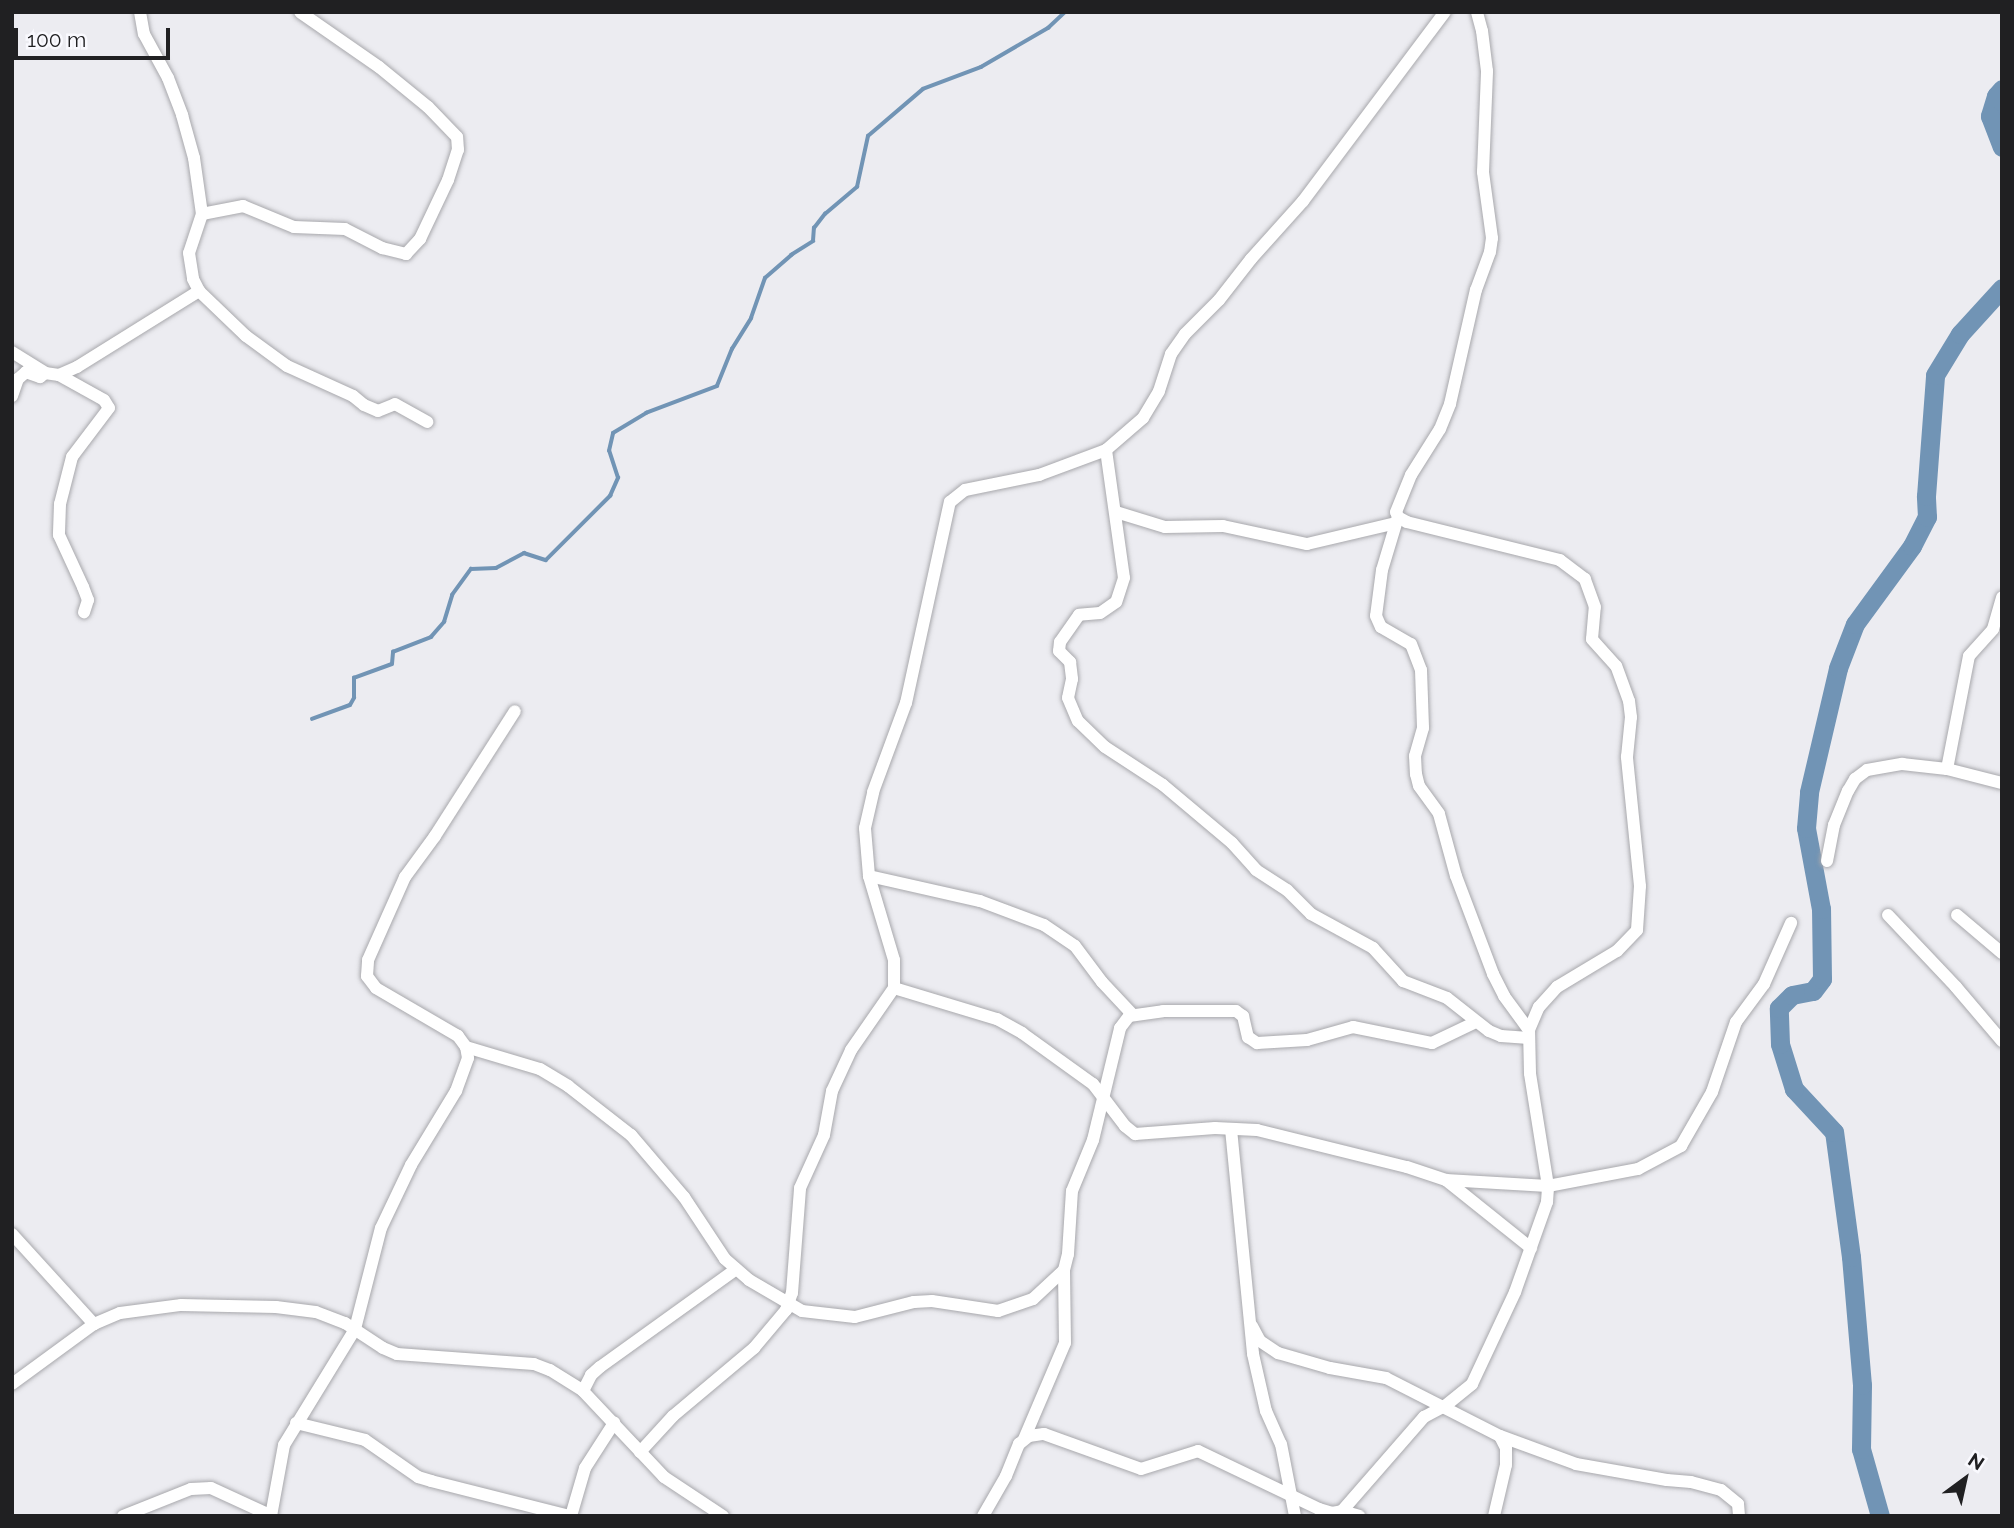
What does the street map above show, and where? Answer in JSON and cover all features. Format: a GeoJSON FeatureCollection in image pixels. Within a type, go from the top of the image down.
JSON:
{"type":"FeatureCollection","features":[{"type":"Feature","properties":{"kind":"street"},"geometry":{"type":"LineString","coordinates":[[140,12],[144,34],[168,78],[194,158],[202,214],[189,253],[193,279],[199,291],[246,336],[287,366],[353,396],[378,411],[395,404],[427,422]]}},
{"type":"Feature","properties":{"kind":"street"},"geometry":{"type":"LineString","coordinates":[[202,214],[243,206],[295,227],[345,229],[382,248],[406,254],[420,240],[455,160],[458,150],[457,137],[428,107],[379,67],[300,12]]}},
{"type":"Feature","properties":{"kind":"street"},"geometry":{"type":"LineString","coordinates":[[640,1452],[673,1416],[754,1348],[779,1321],[788,1305],[795,1271],[796,1217],[800,1188],[828,1124],[832,1091],[851,1049],[894,988],[894,960],[869,876],[865,828],[868,807],[906,703],[950,502],[965,491],[1030,478],[1106,450],[1143,418],[1159,391],[1171,354],[1185,334],[1303,201],[1445,12]]}},
{"type":"Feature","properties":{"kind":"street"},"geometry":{"type":"LineString","coordinates":[[1477,12],[1487,71],[1483,172],[1492,238],[1490,252],[1476,290],[1450,404],[1440,429],[1399,499],[1397,520],[1382,570],[1376,616],[1381,627],[1411,644],[1421,670],[1423,728],[1415,756],[1419,786],[1439,814],[1455,876],[1493,974],[1529,1034]]}},
{"type":"Feature","properties":{"kind":"street"},"geometry":{"type":"LineString","coordinates":[[59,374],[199,291]]}},
{"type":"Feature","properties":{"kind":"street"},"geometry":{"type":"LineString","coordinates":[[12,352],[45,373],[59,374],[104,400],[109,408],[72,457],[60,504],[60,539],[88,600],[84,612]]}},
{"type":"Feature","properties":{"kind":"street"},"geometry":{"type":"LineString","coordinates":[[12,396],[14,386],[26,372],[40,377],[45,373]]}},
{"type":"Feature","properties":{"kind":"street"},"geometry":{"type":"LineString","coordinates":[[1106,450],[1124,567],[1122,592],[1109,608],[1079,615],[1060,642],[1059,651],[1070,662],[1072,679],[1068,698],[1078,721],[1105,747],[1163,785],[1232,843],[1256,870],[1287,890],[1311,914],[1364,942],[1403,981],[1447,998],[1476,1022],[1502,1036],[1529,1034]]}},
{"type":"Feature","properties":{"kind":"street"},"geometry":{"type":"LineString","coordinates":[[1115,512],[1165,527],[1223,526],[1307,544],[1397,520],[1545,554],[1578,570],[1585,579],[1595,607],[1592,639],[1615,666],[1629,701],[1627,757],[1640,886],[1637,930],[1617,951],[1557,986],[1539,1007],[1529,1034],[1530,1073],[1548,1186],[1547,1202],[1531,1248],[1515,1292],[1472,1384],[1445,1406],[1424,1417],[1339,1513]]}},
{"type":"Feature","properties":{"kind":"street"},"geometry":{"type":"LineString","coordinates":[[1947,769],[1969,656],[1993,629],[2002,597]]}},
{"type":"Feature","properties":{"kind":"street"},"geometry":{"type":"LineString","coordinates":[[515,711],[435,836],[405,877],[368,960],[367,976],[376,988],[457,1036],[466,1047],[540,1069],[568,1086],[631,1135],[684,1197],[713,1243],[735,1270],[788,1305],[822,1315],[855,1317],[914,1302],[932,1301],[998,1311],[1033,1299],[1064,1270]]}},
{"type":"Feature","properties":{"kind":"street"},"geometry":{"type":"LineString","coordinates":[[1827,861],[1835,825],[1855,779],[1882,765],[1902,764],[1947,769],[2002,783]]}},
{"type":"Feature","properties":{"kind":"street"},"geometry":{"type":"LineString","coordinates":[[869,876],[981,901],[1044,925],[1075,946],[1102,982],[1133,1014]]}},
{"type":"Feature","properties":{"kind":"street"},"geometry":{"type":"LineString","coordinates":[[1888,915],[1956,987],[2002,1041]]}},
{"type":"Feature","properties":{"kind":"street"},"geometry":{"type":"LineString","coordinates":[[1957,915],[2002,953]]}},
{"type":"Feature","properties":{"kind":"street"},"geometry":{"type":"LineString","coordinates":[[894,988],[997,1019],[1022,1033],[1103,1095],[1125,1126],[1135,1134],[1231,1129],[1285,1134],[1446,1180],[1548,1186],[1638,1169],[1660,1160],[1681,1146],[1712,1092],[1736,1021],[1764,984],[1791,923]]}},
{"type":"Feature","properties":{"kind":"street"},"geometry":{"type":"LineString","coordinates":[[983,1516],[1024,1439],[1065,1343],[1064,1270],[1068,1254],[1072,1191],[1093,1140],[1124,1020],[1133,1014],[1236,1011],[1243,1016],[1248,1037],[1257,1043],[1307,1040],[1353,1027],[1432,1043],[1476,1022]]}},
{"type":"Feature","properties":{"kind":"street"},"geometry":{"type":"LineString","coordinates":[[123,1516],[191,1489],[211,1488],[271,1516],[278,1465],[296,1423],[355,1329],[381,1228],[411,1165],[456,1091],[466,1068],[466,1047]]}},
{"type":"Feature","properties":{"kind":"street"},"geometry":{"type":"LineString","coordinates":[[1231,1129],[1253,1354],[1261,1394],[1282,1444],[1294,1516]]}},
{"type":"Feature","properties":{"kind":"street"},"geometry":{"type":"LineString","coordinates":[[1446,1180],[1531,1248]]}},
{"type":"Feature","properties":{"kind":"street"},"geometry":{"type":"LineString","coordinates":[[12,1234],[94,1324]]}},
{"type":"Feature","properties":{"kind":"street"},"geometry":{"type":"LineString","coordinates":[[583,1391],[591,1375],[600,1367],[735,1270]]}},
{"type":"Feature","properties":{"kind":"street"},"geometry":{"type":"LineString","coordinates":[[12,1384],[94,1324],[127,1311],[181,1305],[299,1309],[331,1317],[397,1354],[534,1364],[583,1391],[663,1477],[723,1516]]}},
{"type":"Feature","properties":{"kind":"street"},"geometry":{"type":"LineString","coordinates":[[1252,1326],[1260,1341],[1278,1353],[1330,1368],[1386,1378],[1500,1436],[1595,1469],[1706,1485],[1734,1499],[1738,1504],[1739,1516]]}},
{"type":"Feature","properties":{"kind":"street"},"geometry":{"type":"LineString","coordinates":[[296,1423],[365,1440],[418,1477],[474,1494],[570,1516],[585,1468],[614,1423]]}},
{"type":"Feature","properties":{"kind":"street"},"geometry":{"type":"LineString","coordinates":[[1024,1439],[1044,1434],[1141,1469],[1198,1451],[1261,1478],[1319,1509],[1359,1516]]}},
{"type":"Feature","properties":{"kind":"street"},"geometry":{"type":"LineString","coordinates":[[1494,1516],[1506,1465],[1506,1448],[1500,1436]]}},
{"type":"Feature","properties":{"kind":"waterway"},"geometry":{"type":"LineString","coordinates":[[312,719],[350,705],[354,698],[354,678],[392,664],[393,652],[431,637],[444,622],[452,595],[471,569],[496,568],[524,553],[546,560],[610,496],[618,478],[609,451],[613,433],[646,413],[717,386],[732,349],[751,318],[765,278],[791,255],[813,241],[814,228],[825,214],[857,187],[868,136],[923,89],[981,67],[1048,28],[1065,12]]}},
{"type":"Feature","properties":{"kind":"waterway"},"geometry":{"type":"LineString","coordinates":[[2002,89],[1996,96],[1990,116],[2002,147]]}},
{"type":"Feature","properties":{"kind":"waterway"},"geometry":{"type":"LineString","coordinates":[[1880,1516],[1861,1449],[1862,1385],[1851,1257],[1834,1132],[1794,1089],[1780,1044],[1779,1008],[1792,995],[1813,991],[1822,979],[1821,909],[1806,828],[1809,792],[1838,668],[1855,624],[1912,546],[1927,517],[1926,496],[1935,375],[1960,334],[2002,288]]}}]}
